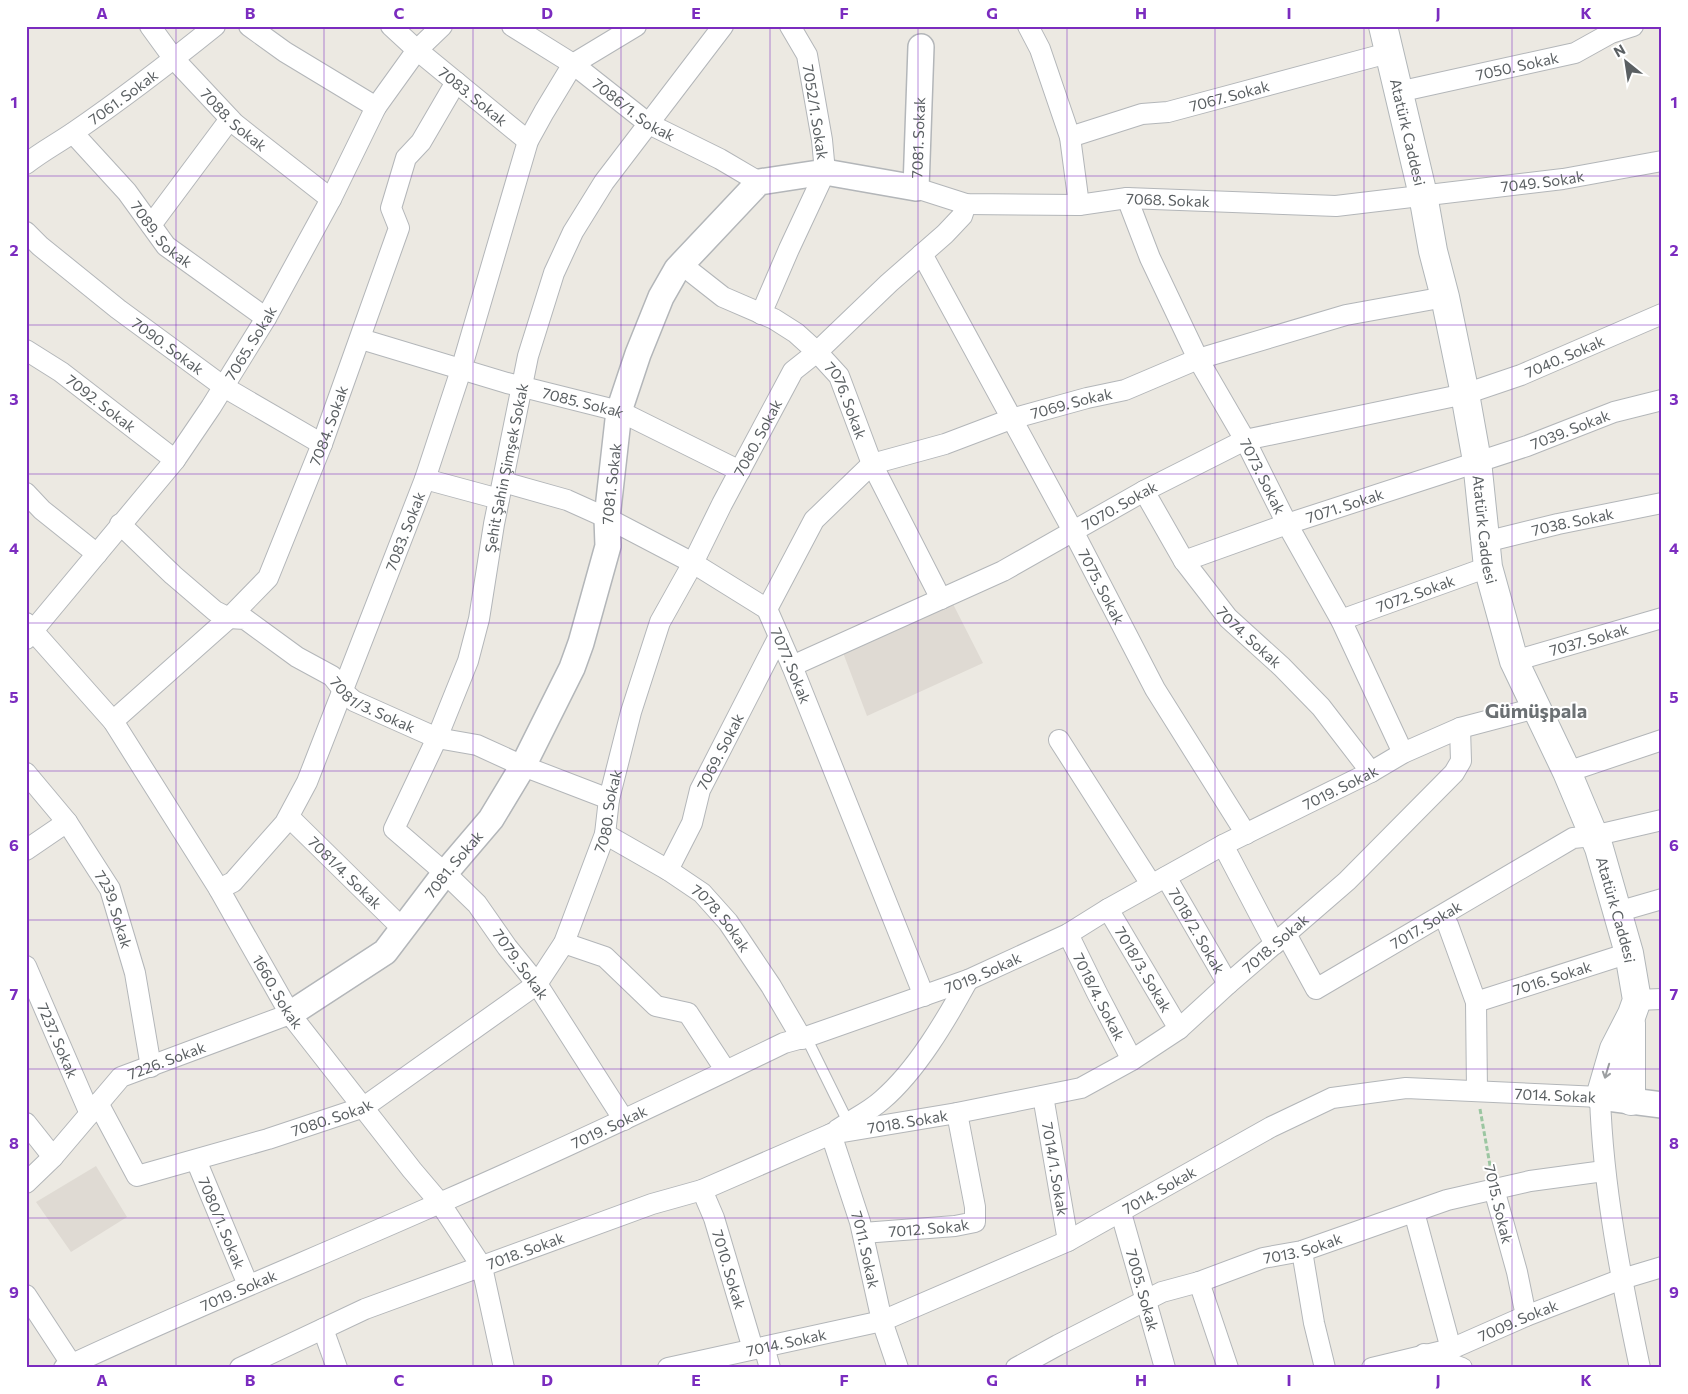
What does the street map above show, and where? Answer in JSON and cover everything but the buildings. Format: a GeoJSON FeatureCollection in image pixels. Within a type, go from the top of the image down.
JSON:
{"type":"FeatureCollection","features":[{"type":"Feature","properties":{"kind":"main road","name":"Atatürk Caddesi"},"geometry":{"type":"LineString","coordinates":[[1384,26],[1388,53],[1423,195],[1433,251],[1445,297],[1465,394],[1477,462],[1486,555],[1514,661],[1567,772],[1599,848],[1643,1004],[1631,1101]]}},
{"type":"Feature","properties":{"kind":"main road"},"geometry":{"type":"LineString","coordinates":[[1600,1097],[1614,1049],[1643,1004]]}},
{"type":"Feature","properties":{"kind":"street","name":"7088. Sokak"},"geometry":{"type":"LineString","coordinates":[[150,26],[174,59],[230,119],[331,199]]}},
{"type":"Feature","properties":{"kind":"street","name":"7061. Sokak"},"geometry":{"type":"LineString","coordinates":[[30,154],[73,133],[174,59],[214,26]]}},
{"type":"Feature","properties":{"kind":"street"},"geometry":{"type":"LineString","coordinates":[[249,26],[285,52],[376,107]]}},
{"type":"Feature","properties":{"kind":"street","name":"7083. Sokak"},"geometry":{"type":"LineString","coordinates":[[391,26],[417,50],[528,141]]}},
{"type":"Feature","properties":{"kind":"street","name":"7065. Sokak"},"geometry":{"type":"LineString","coordinates":[[29,631],[98,554],[120,524],[175,460],[224,387],[266,318],[331,199],[376,107],[417,50],[442,26]]}},
{"type":"Feature","properties":{"kind":"street","name":"7086/1. Sokak"},"geometry":{"type":"LineString","coordinates":[[512,26],[574,64],[649,124],[720,159],[759,182]]}},
{"type":"Feature","properties":{"kind":"street","name":"7083. Sokak"},"geometry":{"type":"LineString","coordinates":[[219,889],[233,882],[243,872],[289,817],[307,782],[344,691],[424,479],[460,370],[528,141],[574,64],[636,26]]}},
{"type":"Feature","properties":{"kind":"street","name":"Şehit Şahin Şimşek Sokak"},"geometry":{"type":"LineString","coordinates":[[394,828],[437,738],[472,650],[528,356],[554,273],[574,232],[604,182],[723,26]]}},
{"type":"Feature","properties":{"kind":"street","name":"7052/1. Sokak"},"geometry":{"type":"LineString","coordinates":[[790,26],[808,55],[822,140],[825,172]]}},
{"type":"Feature","properties":{"kind":"street"},"geometry":{"type":"LineString","coordinates":[[1028,26],[1040,49],[1070,137],[1079,205]]}},
{"type":"Feature","properties":{"kind":"street","name":"7050. Sokak"},"geometry":{"type":"LineString","coordinates":[[1398,92],[1575,53],[1611,33],[1633,26]]}},
{"type":"Feature","properties":{"kind":"street","name":"7081. Sokak"},"geometry":{"type":"LineString","coordinates":[[290,1014],[385,952],[445,873],[491,819],[523,766],[572,668],[581,643],[608,546],[607,518],[619,410],[638,354],[661,297],[682,264],[759,182],[825,172],[916,188],[921,47]]}},
{"type":"Feature","properties":{"kind":"street","name":"7067. Sokak"},"geometry":{"type":"LineString","coordinates":[[1070,137],[1142,114],[1168,112],[1388,53]]}},
{"type":"Feature","properties":{"kind":"street","name":"7084. Sokak"},"geometry":{"type":"LineString","coordinates":[[113,720],[230,618],[268,578],[322,444],[399,228],[392,208],[406,158],[421,142],[456,82]]}},
{"type":"Feature","properties":{"kind":"street"},"geometry":{"type":"LineString","coordinates":[[151,225],[230,119]]}},
{"type":"Feature","properties":{"kind":"street","name":"7089. Sokak"},"geometry":{"type":"LineString","coordinates":[[73,133],[127,192],[166,246],[266,318]]}},
{"type":"Feature","properties":{"kind":"street","name":"7049. Sokak"},"geometry":{"type":"LineString","coordinates":[[1423,195],[1563,179],[1662,161]]}},
{"type":"Feature","properties":{"kind":"street"},"geometry":{"type":"LineString","coordinates":[[761,314],[825,172]]}},
{"type":"Feature","properties":{"kind":"street","name":"7068. Sokak"},"geometry":{"type":"LineString","coordinates":[[916,188],[966,204],[1079,205],[1126,198],[1336,206],[1423,195]]}},
{"type":"Feature","properties":{"kind":"street","name":"7073. Sokak"},"geometry":{"type":"LineString","coordinates":[[1126,198],[1150,258],[1198,359],[1245,440],[1287,524],[1341,620],[1403,754]]}},
{"type":"Feature","properties":{"kind":"street","name":"7080. Sokak"},"geometry":{"type":"LineString","coordinates":[[94,1108],[137,1176],[196,1160],[268,1139],[364,1107],[537,984],[564,943],[605,834],[608,799],[631,712],[660,622],[694,563],[793,371],[817,352],[889,283],[954,226],[962,216],[966,204]]}},
{"type":"Feature","properties":{"kind":"street","name":"7090. Sokak"},"geometry":{"type":"LineString","coordinates":[[26,232],[40,246],[118,309],[224,387],[322,444]]}},
{"type":"Feature","properties":{"kind":"street","name":"7075. Sokak"},"geometry":{"type":"LineString","coordinates":[[922,254],[1073,531],[1155,689],[1246,834]]}},
{"type":"Feature","properties":{"kind":"street","name":"7076. Sokak"},"geometry":{"type":"LineString","coordinates":[[682,264],[724,297],[774,319],[796,333],[839,376],[872,464],[942,599]]}},
{"type":"Feature","properties":{"kind":"street","name":"7069. Sokak"},"geometry":{"type":"LineString","coordinates":[[767,609],[814,520],[872,464],[945,444],[1011,419],[1087,398],[1125,390],[1198,359],[1346,315],[1445,297]]}},
{"type":"Feature","properties":{"kind":"street","name":"7040. Sokak"},"geometry":{"type":"LineString","coordinates":[[1465,394],[1521,375],[1662,314]]}},
{"type":"Feature","properties":{"kind":"street","name":"7085. Sokak"},"geometry":{"type":"LineString","coordinates":[[361,339],[460,370],[619,410],[740,471]]}},
{"type":"Feature","properties":{"kind":"street","name":"7092. Sokak"},"geometry":{"type":"LineString","coordinates":[[26,350],[61,372],[175,460]]}},
{"type":"Feature","properties":{"kind":"street","name":"7070. Sokak"},"geometry":{"type":"LineString","coordinates":[[792,666],[1003,571],[1144,491],[1245,440],[1465,394]]}},
{"type":"Feature","properties":{"kind":"street","name":"7039. Sokak"},"geometry":{"type":"LineString","coordinates":[[1477,462],[1527,446],[1614,412],[1662,400]]}},
{"type":"Feature","properties":{"kind":"street","name":"7071. Sokak"},"geometry":{"type":"LineString","coordinates":[[1184,561],[1287,524],[1477,462]]}},
{"type":"Feature","properties":{"kind":"street","name":"7077. Sokak"},"geometry":{"type":"LineString","coordinates":[[424,479],[568,500],[694,563],[767,609],[792,666],[924,996]]}},
{"type":"Feature","properties":{"kind":"street","name":"7074. Sokak"},"geometry":{"type":"LineString","coordinates":[[1144,491],[1184,561],[1228,618],[1282,667],[1321,707],[1371,772]]}},
{"type":"Feature","properties":{"kind":"street"},"geometry":{"type":"LineString","coordinates":[[26,493],[42,510],[98,554]]}},
{"type":"Feature","properties":{"kind":"street","name":"7038. Sokak"},"geometry":{"type":"LineString","coordinates":[[1486,555],[1558,524],[1662,503]]}},
{"type":"Feature","properties":{"kind":"street","name":"7081/3. Sokak"},"geometry":{"type":"LineString","coordinates":[[120,524],[215,611],[230,618],[245,619],[297,657],[332,676],[354,701],[437,738],[477,745],[523,766],[608,799]]}},
{"type":"Feature","properties":{"kind":"street","name":"7072. Sokak"},"geometry":{"type":"LineString","coordinates":[[1341,620],[1486,555]]}},
{"type":"Feature","properties":{"kind":"street","name":"7037. Sokak"},"geometry":{"type":"LineString","coordinates":[[1514,661],[1662,618]]}},
{"type":"Feature","properties":{"kind":"street","name":"1660. Sokak"},"geometry":{"type":"LineString","coordinates":[[29,631],[113,720],[219,889],[290,1014],[440,1203],[482,1267],[504,1368]]}},
{"type":"Feature","properties":{"kind":"street","name":"7069. Sokak"},"geometry":{"type":"LineString","coordinates":[[668,870],[692,823],[700,790],[779,636]]}},
{"type":"Feature","properties":{"kind":"street","name":"7019. Sokak"},"geometry":{"type":"LineString","coordinates":[[68,1367],[248,1285],[440,1203],[624,1120],[784,1043],[804,1038],[968,980],[1068,934],[1108,909],[1223,845],[1371,772],[1403,754],[1460,728],[1536,708]]}},
{"type":"Feature","properties":{"kind":"street","name":"7018. Sokak"},"geometry":{"type":"LineString","coordinates":[[240,1368],[365,1309],[652,1204],[702,1190],[831,1134],[957,1113],[1081,1088],[1132,1060],[1179,1029],[1347,881],[1454,773],[1461,761],[1460,728]]}},
{"type":"Feature","properties":{"kind":"street"},"geometry":{"type":"LineString","coordinates":[[1060,740],[1159,881]]}},
{"type":"Feature","properties":{"kind":"street"},"geometry":{"type":"LineString","coordinates":[[1567,772],[1662,740]]}},
{"type":"Feature","properties":{"kind":"street","name":"7239. Sokak"},"geometry":{"type":"LineString","coordinates":[[26,773],[67,822],[110,889],[135,973],[151,1067]]}},
{"type":"Feature","properties":{"kind":"street","name":"7081/4. Sokak"},"geometry":{"type":"LineString","coordinates":[[289,817],[402,928]]}},
{"type":"Feature","properties":{"kind":"street","name":"7017. Sokak"},"geometry":{"type":"LineString","coordinates":[[1280,939],[1316,989],[1573,838],[1594,836],[1662,820]]}},
{"type":"Feature","properties":{"kind":"street"},"geometry":{"type":"LineString","coordinates":[[26,850],[67,822]]}},
{"type":"Feature","properties":{"kind":"street","name":"7079. Sokak"},"geometry":{"type":"LineString","coordinates":[[394,828],[477,904],[507,947],[537,984],[624,1120]]}},
{"type":"Feature","properties":{"kind":"street","name":"7078. Sokak"},"geometry":{"type":"LineString","coordinates":[[605,834],[702,892],[728,922],[804,1038]]}},
{"type":"Feature","properties":{"kind":"street"},"geometry":{"type":"LineString","coordinates":[[1223,845],[1280,939]]}},
{"type":"Feature","properties":{"kind":"street","name":"7018/2. Sokak"},"geometry":{"type":"LineString","coordinates":[[1159,881],[1228,984]]}},
{"type":"Feature","properties":{"kind":"street"},"geometry":{"type":"LineString","coordinates":[[1617,912],[1662,899]]}},
{"type":"Feature","properties":{"kind":"street","name":"7018/3. Sokak"},"geometry":{"type":"LineString","coordinates":[[1108,909],[1179,1029]]}},
{"type":"Feature","properties":{"kind":"street"},"geometry":{"type":"LineString","coordinates":[[1442,916],[1448,924],[1476,1002],[1477,1091]]}},
{"type":"Feature","properties":{"kind":"street","name":"7018/4. Sokak"},"geometry":{"type":"LineString","coordinates":[[1068,934],[1096,993],[1132,1060]]}},
{"type":"Feature","properties":{"kind":"street"},"geometry":{"type":"LineString","coordinates":[[564,943],[604,958],[656,1006],[688,1013],[726,1071]]}},
{"type":"Feature","properties":{"kind":"street","name":"7016. Sokak"},"geometry":{"type":"LineString","coordinates":[[1476,1002],[1629,952]]}},
{"type":"Feature","properties":{"kind":"street","name":"7237. Sokak"},"geometry":{"type":"LineString","coordinates":[[26,966],[94,1108]]}},
{"type":"Feature","properties":{"kind":"street"},"geometry":{"type":"LineString","coordinates":[[831,1134],[881,1101],[909,1070],[949,1014],[968,980]]}},
{"type":"Feature","properties":{"kind":"street","name":"7226. Sokak"},"geometry":{"type":"LineString","coordinates":[[26,1183],[53,1157],[121,1077],[290,1014]]}},
{"type":"Feature","properties":{"kind":"street","name":"7014. Sokak"},"geometry":{"type":"LineString","coordinates":[[668,1368],[882,1321],[1068,1241],[1271,1128],[1332,1098],[1406,1088],[1600,1097],[1662,1105]]}},
{"type":"Feature","properties":{"kind":"street","name":"7014/1. Sokak"},"geometry":{"type":"LineString","coordinates":[[1043,1096],[1068,1241]]}},
{"type":"Feature","properties":{"kind":"street"},"geometry":{"type":"LineString","coordinates":[[1600,1097],[1604,1170],[1622,1279],[1640,1368]]}},
{"type":"Feature","properties":{"kind":"street","name":"7012. Sokak"},"geometry":{"type":"LineString","coordinates":[[863,1233],[955,1226],[975,1222],[975,1206],[957,1113]]}},
{"type":"Feature","properties":{"kind":"street"},"geometry":{"type":"LineString","coordinates":[[26,1123],[53,1157]]}},
{"type":"Feature","properties":{"kind":"street","name":"7011. Sokak"},"geometry":{"type":"LineString","coordinates":[[831,1134],[863,1233],[882,1321],[898,1368]]}},
{"type":"Feature","properties":{"kind":"street","name":"7080/1. Sokak"},"geometry":{"type":"LineString","coordinates":[[196,1160],[248,1285]]}},
{"type":"Feature","properties":{"kind":"street","name":"7013. Sokak"},"geometry":{"type":"LineString","coordinates":[[1016,1368],[1162,1292],[1199,1282],[1262,1258],[1302,1251],[1447,1200],[1530,1181],[1604,1170]]}},
{"type":"Feature","properties":{"kind":"street","name":"7015. Sokak"},"geometry":{"type":"LineString","coordinates":[[1494,1189],[1517,1272],[1526,1316]]}},
{"type":"Feature","properties":{"kind":"street","name":"7010. Sokak"},"geometry":{"type":"LineString","coordinates":[[702,1190],[714,1218],[758,1348],[770,1368]]}},
{"type":"Feature","properties":{"kind":"street"},"geometry":{"type":"LineString","coordinates":[[1414,1212],[1451,1349]]}},
{"type":"Feature","properties":{"kind":"street","name":"7005. Sokak"},"geometry":{"type":"LineString","coordinates":[[1121,1213],[1165,1368]]}},
{"type":"Feature","properties":{"kind":"street"},"geometry":{"type":"LineString","coordinates":[[1302,1251],[1314,1324],[1325,1368]]}},
{"type":"Feature","properties":{"kind":"street","name":"7009. Sokak"},"geometry":{"type":"LineString","coordinates":[[1380,1366],[1451,1349],[1526,1316],[1622,1279],[1662,1267]]}},
{"type":"Feature","properties":{"kind":"street"},"geometry":{"type":"LineString","coordinates":[[1199,1282],[1228,1368]]}},
{"type":"Feature","properties":{"kind":"street"},"geometry":{"type":"LineString","coordinates":[[26,1295],[68,1359],[68,1367]]}},
{"type":"Feature","properties":{"kind":"street"},"geometry":{"type":"LineString","coordinates":[[323,1328],[337,1368]]}},
{"type":"Feature","properties":{"kind":"street"},"geometry":{"type":"LineString","coordinates":[[1424,1354],[1462,1368]]}},
{"type":"Feature","properties":{"kind":"lane"},"geometry":{"type":"LineString","coordinates":[[804,1038],[848,1122]]}},
{"type":"Feature","properties":{"kind":"path","name":"7015. Sokak"},"geometry":{"type":"LineString","coordinates":[[1477,1091],[1494,1189]]}},
{"type":"Feature","properties":{"kind":"shaded area"},"geometry":{"type":"Polygon","coordinates":[[[952,602],[983,663],[867,716],[842,650],[952,602]]]}},
{"type":"Feature","properties":{"kind":"shaded area"},"geometry":{"type":"Polygon","coordinates":[[[96,1166],[127,1217],[71,1252],[36,1202],[96,1166]]]}},
{"type":"Feature","properties":{"kind":"district","name":"Gümüşpala"},"geometry":{"type":"Point","coordinates":[1536,710]}}]}
